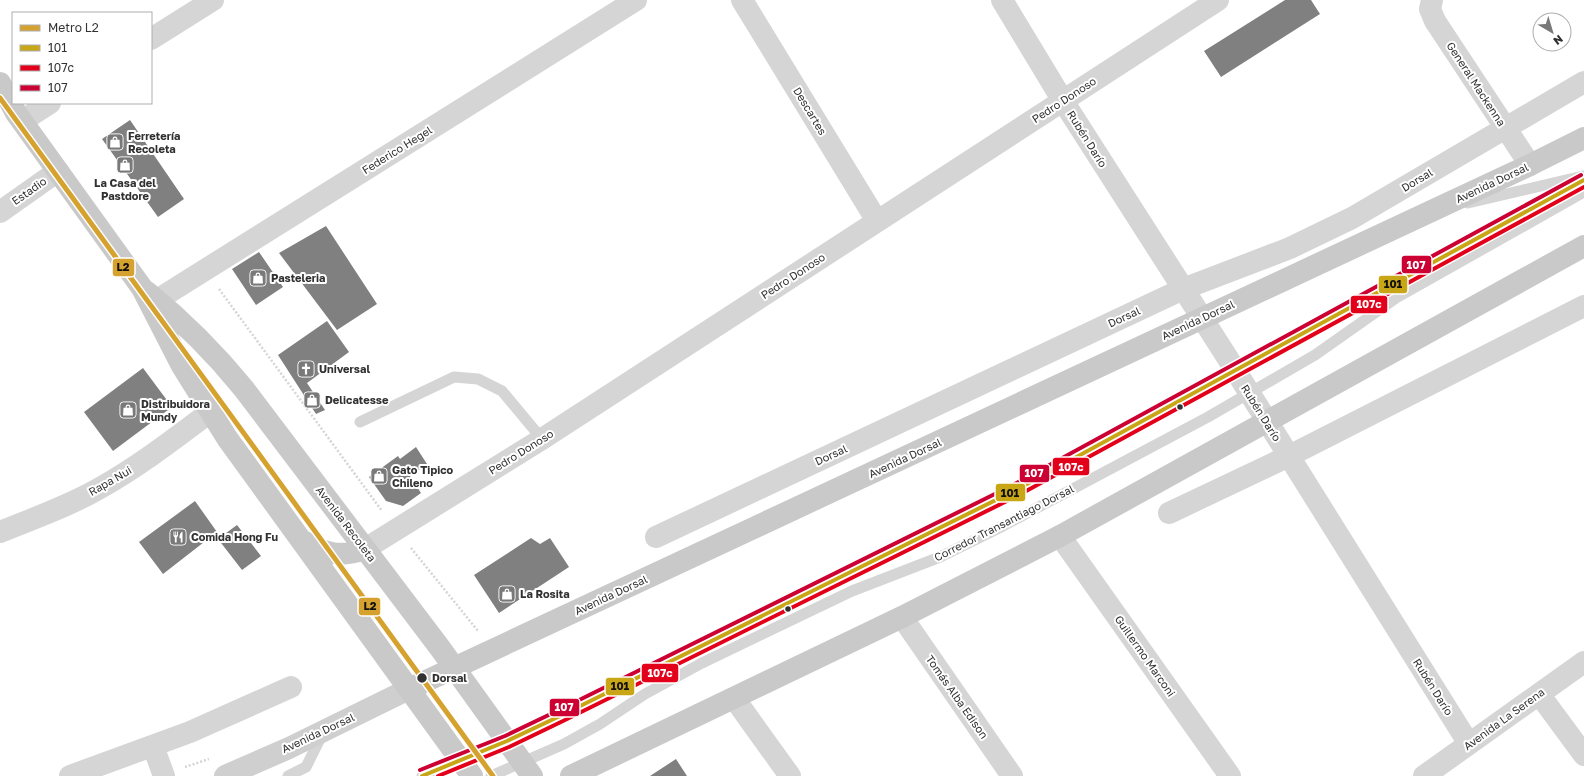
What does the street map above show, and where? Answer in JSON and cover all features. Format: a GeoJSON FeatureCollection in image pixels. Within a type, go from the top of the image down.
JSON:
{"type":"FeatureCollection","features":[{"type":"Feature","properties":{"kind":"main road","name":"Avenida Recoleta"},"geometry":{"type":"LineString","coordinates":[[0,84],[19,117],[149,294],[189,327],[218,357],[271,424],[454,667],[527,770]]}},
{"type":"Feature","properties":{"kind":"main road","name":"Avenida Recoleta"},"geometry":{"type":"LineString","coordinates":[[0,98],[19,117]]}},
{"type":"Feature","properties":{"kind":"main road","name":"Avenida Dorsal"},"geometry":{"type":"LineString","coordinates":[[225,776],[324,731],[454,667],[1530,165],[1584,138]]}},
{"type":"Feature","properties":{"kind":"main road"},"geometry":{"type":"LineString","coordinates":[[571,776],[902,617],[1060,536],[1584,246]]}},
{"type":"Feature","properties":{"kind":"main road","name":"Avenida Recoleta"},"geometry":{"type":"LineString","coordinates":[[149,294],[166,338],[227,438],[466,768]]}},
{"type":"Feature","properties":{"kind":"main road"},"geometry":{"type":"LineString","coordinates":[[302,540],[323,551],[335,554],[351,554],[365,549]]}},
{"type":"Feature","properties":{"kind":"street"},"geometry":{"type":"LineString","coordinates":[[152,38],[213,0]]}},
{"type":"Feature","properties":{"kind":"street","name":"Federico Hegel"},"geometry":{"type":"LineString","coordinates":[[149,294],[205,270],[636,0]]}},
{"type":"Feature","properties":{"kind":"street","name":"Descartes"},"geometry":{"type":"LineString","coordinates":[[742,0],[877,221]]}},
{"type":"Feature","properties":{"kind":"street","name":"Rubén Darío"},"geometry":{"type":"LineString","coordinates":[[1002,0],[1063,101],[1202,318],[1469,744]]}},
{"type":"Feature","properties":{"kind":"street","name":"General Mackenna"},"geometry":{"type":"LineString","coordinates":[[1432,0],[1430,9],[1435,21],[1530,165]]}},
{"type":"Feature","properties":{"kind":"street","name":"Pedro Donoso"},"geometry":{"type":"LineString","coordinates":[[365,549],[542,439],[1216,1]]}},
{"type":"Feature","properties":{"kind":"street","name":"Dorsal"},"geometry":{"type":"LineString","coordinates":[[656,537],[1183,289],[1290,248],[1352,218],[1584,82]]}},
{"type":"Feature","properties":{"kind":"street"},"geometry":{"type":"LineString","coordinates":[[19,117],[48,104]]}},
{"type":"Feature","properties":{"kind":"street","name":"Estadio"},"geometry":{"type":"LineString","coordinates":[[0,212],[58,171]]}},
{"type":"Feature","properties":{"kind":"street"},"geometry":{"type":"LineString","coordinates":[[1169,513],[1288,456],[1584,306]]}},
{"type":"Feature","properties":{"kind":"street","name":"Rapa Nui"},"geometry":{"type":"LineString","coordinates":[[0,532],[69,503],[100,488],[142,462],[210,412]]}},
{"type":"Feature","properties":{"kind":"street","name":"Guillermo Marconi"},"geometry":{"type":"LineString","coordinates":[[1060,536],[1230,776]]}},
{"type":"Feature","properties":{"kind":"street","name":"Tomás Alba Edison"},"geometry":{"type":"LineString","coordinates":[[902,617],[1012,776]]}},
{"type":"Feature","properties":{"kind":"street","name":"Avenida La Serena"},"geometry":{"type":"LineString","coordinates":[[1424,776],[1584,662]]}},
{"type":"Feature","properties":{"kind":"street"},"geometry":{"type":"LineString","coordinates":[[70,776],[190,732],[291,687]]}},
{"type":"Feature","properties":{"kind":"street"},"geometry":{"type":"LineString","coordinates":[[1540,694],[1584,755]]}},
{"type":"Feature","properties":{"kind":"street"},"geometry":{"type":"LineString","coordinates":[[734,698],[790,776]]}},
{"type":"Feature","properties":{"kind":"street"},"geometry":{"type":"LineString","coordinates":[[154,746],[164,776]]}},
{"type":"Feature","properties":{"kind":"lane"},"geometry":{"type":"LineString","coordinates":[[1425,214],[1584,176]]}},
{"type":"Feature","properties":{"kind":"lane"},"geometry":{"type":"LineString","coordinates":[[422,776],[466,768],[507,741],[778,610],[1014,491],[1584,180]]}},
{"type":"Feature","properties":{"kind":"lane","name":"Corredor Transantiago Dorsal"},"geometry":{"type":"LineString","coordinates":[[491,776],[527,770],[564,744],[600,724],[645,694],[702,663],[852,592],[914,569],[967,544],[1249,394],[1315,355],[1396,298],[1584,192]]}},
{"type":"Feature","properties":{"kind":"lane"},"geometry":{"type":"LineString","coordinates":[[360,422],[454,377],[478,379],[502,391],[542,439]]}},
{"type":"Feature","properties":{"kind":"lane"},"geometry":{"type":"LineString","coordinates":[[288,776],[306,767],[324,731]]}},
{"type":"Feature","properties":{"kind":"path"},"geometry":{"type":"LineString","coordinates":[[205,270],[327,439],[396,530],[494,649]]}},
{"type":"Feature","properties":{"kind":"building"},"geometry":{"type":"Polygon","coordinates":[[[1285,0],[1311,0],[1320,14],[1221,77],[1204,51],[1285,0]]]}},
{"type":"Feature","properties":{"kind":"building"},"geometry":{"type":"Polygon","coordinates":[[[130,120],[184,199],[158,217],[102,139],[130,120]]]}},
{"type":"Feature","properties":{"kind":"building"},"geometry":{"type":"Polygon","coordinates":[[[326,226],[377,304],[337,330],[279,253],[326,226]]]}},
{"type":"Feature","properties":{"kind":"building","name":"Pasteleria"},"geometry":{"type":"Polygon","coordinates":[[[259,252],[283,287],[256,305],[232,269],[259,252]]]}},
{"type":"Feature","properties":{"kind":"building","name":"Universal"},"geometry":{"type":"Polygon","coordinates":[[[327,321],[349,352],[307,383],[325,410],[316,414],[278,355],[327,321]]]}},
{"type":"Feature","properties":{"kind":"building","name":"Distribuidora Mundy"},"geometry":{"type":"Polygon","coordinates":[[[143,368],[172,407],[113,451],[84,412],[143,368]]]}},
{"type":"Feature","properties":{"kind":"building"},"geometry":{"type":"Polygon","coordinates":[[[416,447],[427,464],[410,476],[421,493],[403,506],[386,501],[369,477],[398,456],[400,459],[416,447]]]}},
{"type":"Feature","properties":{"kind":"building","name":"Comida Hong Fu"},"geometry":{"type":"Polygon","coordinates":[[[195,501],[217,532],[163,574],[139,542],[195,501]]]}},
{"type":"Feature","properties":{"kind":"building"},"geometry":{"type":"Polygon","coordinates":[[[237,525],[261,556],[242,570],[218,539],[237,525]]]}},
{"type":"Feature","properties":{"kind":"building","name":"La Rosita"},"geometry":{"type":"Polygon","coordinates":[[[531,538],[540,544],[550,538],[569,567],[499,613],[474,575],[531,538]]]}},
{"type":"Feature","properties":{"kind":"building"},"geometry":{"type":"Polygon","coordinates":[[[676,759],[687,776],[650,776],[676,759]]]}},
{"type":"Feature","properties":{"kind":"metro line","name":"L2"},"geometry":{"type":"LineString","coordinates":[[0,98],[493,776]]}},
{"type":"Feature","properties":{"kind":"transit line","name":"107"},"geometry":{"type":"LineString","coordinates":[[420,770],[505,736],[1011,486],[1581,175]]}},
{"type":"Feature","properties":{"kind":"transit line","name":"101"},"geometry":{"type":"LineString","coordinates":[[422,776],[507,741],[560,716],[1014,491],[1584,180]]}},
{"type":"Feature","properties":{"kind":"transit line","name":"107c"},"geometry":{"type":"LineString","coordinates":[[438,776],[509,747],[563,721],[1017,496],[1584,187]]}},
{"type":"Feature","properties":{"kind":"place","name":"Ferretería Recoleta"},"geometry":{"type":"Point","coordinates":[115,142]}},
{"type":"Feature","properties":{"kind":"place","name":"La Casa del Pastdore"},"geometry":{"type":"Point","coordinates":[125,165]}},
{"type":"Feature","properties":{"kind":"place","name":"Pasteleria"},"geometry":{"type":"Point","coordinates":[258,278]}},
{"type":"Feature","properties":{"kind":"place","name":"Universal"},"geometry":{"type":"Point","coordinates":[306,369]}},
{"type":"Feature","properties":{"kind":"place","name":"Delicatesse"},"geometry":{"type":"Point","coordinates":[312,400]}},
{"type":"Feature","properties":{"kind":"place","name":"Distribuidora Mundy"},"geometry":{"type":"Point","coordinates":[128,410]}},
{"type":"Feature","properties":{"kind":"place","name":"Gato Tipico Chileno"},"geometry":{"type":"Point","coordinates":[379,476]}},
{"type":"Feature","properties":{"kind":"place","name":"Comida Hong Fu"},"geometry":{"type":"Point","coordinates":[178,537]}},
{"type":"Feature","properties":{"kind":"place","name":"La Rosita"},"geometry":{"type":"Point","coordinates":[507,594]}},
{"type":"Feature","properties":{"kind":"place","name":"Dorsal"},"geometry":{"type":"Point","coordinates":[422,678]}}]}
